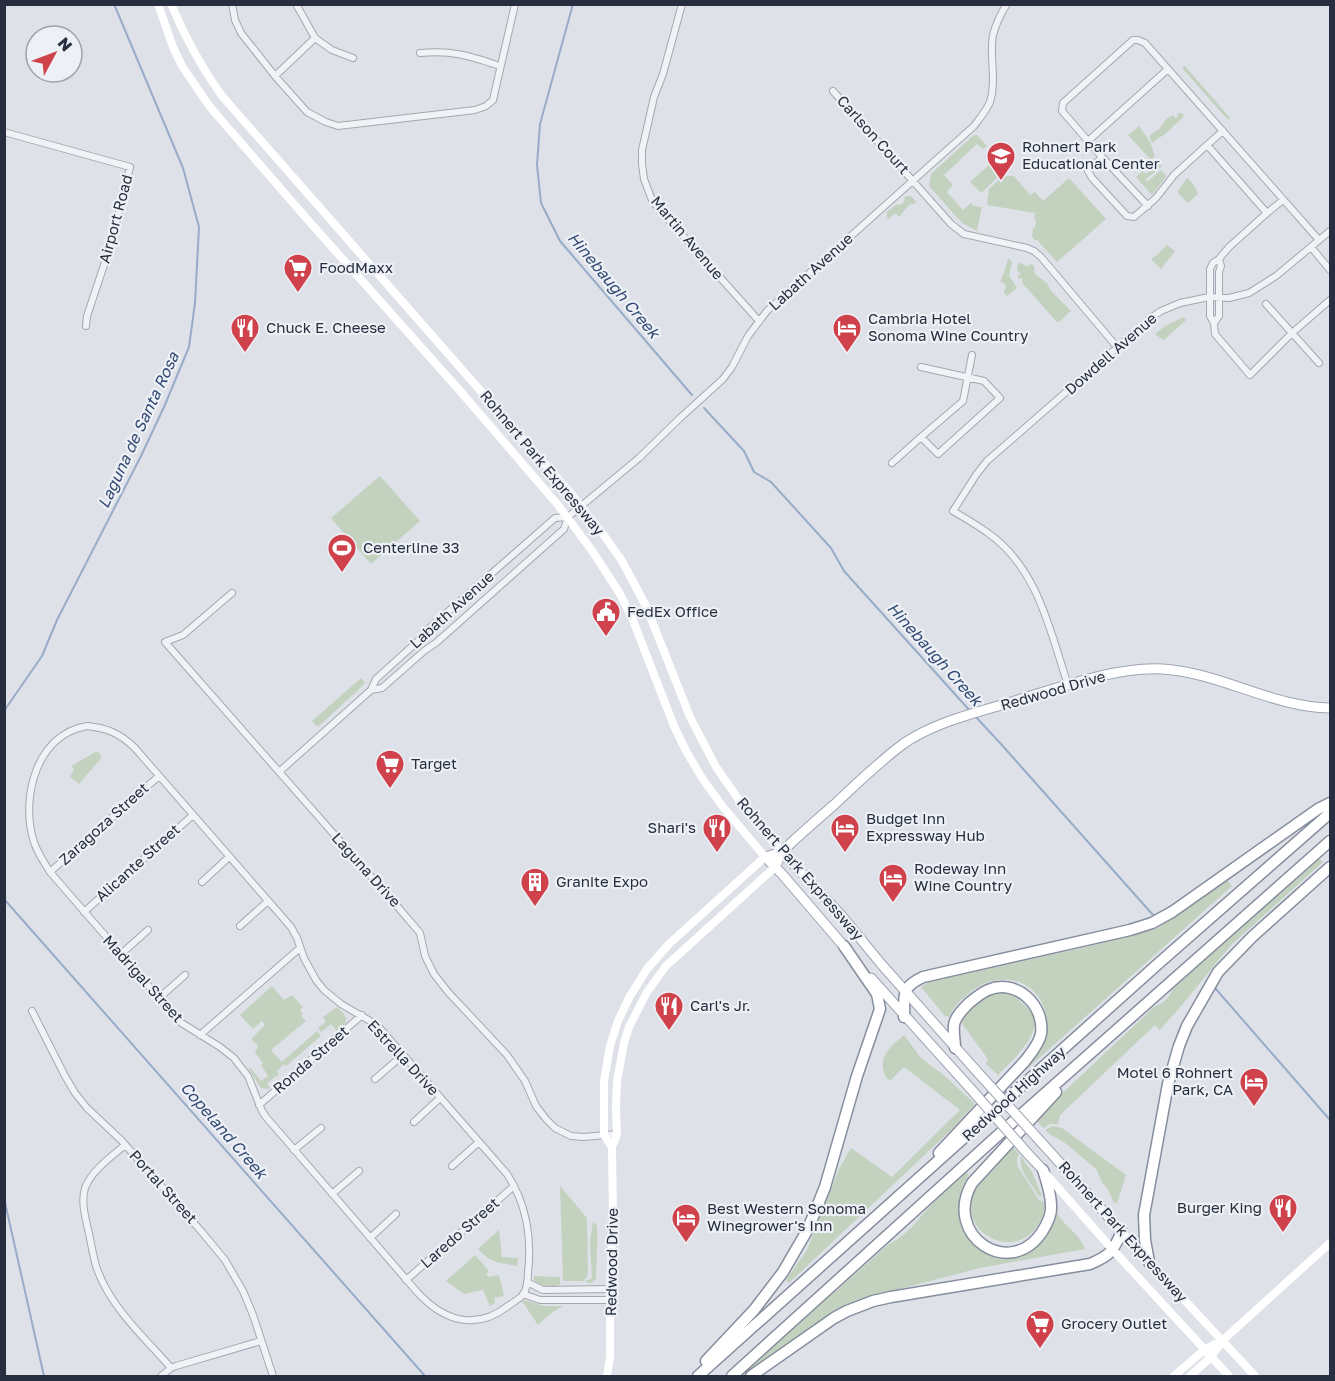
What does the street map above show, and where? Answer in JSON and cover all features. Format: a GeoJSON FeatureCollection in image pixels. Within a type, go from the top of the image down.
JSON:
{"type":"FeatureCollection","features":[{"type":"Feature","properties":{"kind":"highway"},"geometry":{"type":"LineString","coordinates":[[904,1017],[905,991],[910,984],[923,977],[1152,923],[1172,912],[1318,809],[1330,803]]}},
{"type":"Feature","properties":{"kind":"highway","name":"Redwood Highway"},"geometry":{"type":"LineString","coordinates":[[698,1377],[1159,963],[1330,813]]}},
{"type":"Feature","properties":{"kind":"highway","name":"Redwood Highway"},"geometry":{"type":"LineString","coordinates":[[732,1377],[1006,1128],[1330,841]]}},
{"type":"Feature","properties":{"kind":"highway"},"geometry":{"type":"LineString","coordinates":[[1149,1262],[1144,1215],[1168,1084],[1187,1026],[1218,972],[1231,957],[1330,867]]}},
{"type":"Feature","properties":{"kind":"highway"},"geometry":{"type":"LineString","coordinates":[[691,1377],[754,1310],[783,1272],[808,1229],[825,1187],[857,1076],[880,1009],[877,994],[843,946]]}},
{"type":"Feature","properties":{"kind":"highway"},"geometry":{"type":"LineString","coordinates":[[897,1199],[1025,1061],[1039,1041],[1040,1016],[1030,1000],[1022,993],[1011,988],[989,989],[964,1008],[957,1018],[954,1024],[955,1048]]}},
{"type":"Feature","properties":{"kind":"highway"},"geometry":{"type":"LineString","coordinates":[[1043,1170],[1051,1194],[1052,1209],[1046,1227],[1039,1237],[1033,1243],[1013,1252],[992,1250],[982,1245],[970,1231],[964,1215],[964,1203],[972,1183],[1102,1043]]}},
{"type":"Feature","properties":{"kind":"highway"},"geometry":{"type":"LineString","coordinates":[[751,1377],[847,1311],[891,1297],[1090,1264],[1113,1251],[1122,1232]]}},
{"type":"Feature","properties":{"kind":"main road","name":"Rohnert Park Expressway"},"geometry":{"type":"LineString","coordinates":[[158,4],[173,46],[195,87],[230,131],[461,392],[568,517],[593,552],[620,594],[632,618],[686,751],[723,807],[904,1017],[1229,1377]]}},
{"type":"Feature","properties":{"kind":"main road","name":"Rohnert Park Expressway"},"geometry":{"type":"LineString","coordinates":[[171,4],[187,40],[208,77],[222,96],[581,507],[622,561],[662,642],[675,682],[690,717],[716,767],[748,813],[841,915],[955,1048],[1255,1377]]}},
{"type":"Feature","properties":{"kind":"main road"},"geometry":{"type":"LineString","coordinates":[[307,219],[319,208]]}},
{"type":"Feature","properties":{"kind":"main road"},"geometry":{"type":"LineString","coordinates":[[368,286],[380,277]]}},
{"type":"Feature","properties":{"kind":"main road","name":"Redwood Drive"},"geometry":{"type":"LineString","coordinates":[[607,1377],[610,1357],[612,1147],[617,1134],[617,1081],[629,1028],[647,992],[675,957],[775,867],[783,852],[844,794],[904,744],[937,727],[1068,685],[1120,672],[1162,668],[1188,672],[1212,677],[1292,704],[1330,708]]}},
{"type":"Feature","properties":{"kind":"main road"},"geometry":{"type":"LineString","coordinates":[[660,688],[675,682]]}},
{"type":"Feature","properties":{"kind":"main road","name":"Redwood Drive"},"geometry":{"type":"LineString","coordinates":[[604,1135],[604,1082],[610,1046],[618,1021],[630,996],[657,956],[669,944],[765,857],[783,852]]}},
{"type":"Feature","properties":{"kind":"main road"},"geometry":{"type":"LineString","coordinates":[[604,1135],[612,1147]]}},
{"type":"Feature","properties":{"kind":"main road"},"geometry":{"type":"LineString","coordinates":[[1174,1377],[1204,1350],[1222,1340],[1330,1245]]}},
{"type":"Feature","properties":{"kind":"main road"},"geometry":{"type":"LineString","coordinates":[[1190,1377],[1211,1357],[1222,1340]]}},
{"type":"Feature","properties":{"kind":"street"},"geometry":{"type":"LineString","coordinates":[[232,4],[235,20],[241,33],[275,76],[307,112],[326,123],[338,126],[475,110],[486,106],[493,100],[512,5]]}},
{"type":"Feature","properties":{"kind":"street"},"geometry":{"type":"LineString","coordinates":[[296,4],[315,38],[332,50],[353,58]]}},
{"type":"Feature","properties":{"kind":"street","name":"Martin Avenue"},"geometry":{"type":"LineString","coordinates":[[682,4],[663,74],[654,97],[642,150],[644,179],[652,200],[659,209],[759,321]]}},
{"type":"Feature","properties":{"kind":"street","name":"Labath Avenue"},"geometry":{"type":"LineString","coordinates":[[279,772],[371,690],[375,679],[418,641],[427,630],[555,518],[568,517],[639,458],[723,379],[748,336],[767,311],[974,126],[984,114],[990,101],[993,87],[993,36],[1007,4]]}},
{"type":"Feature","properties":{"kind":"street"},"geometry":{"type":"LineString","coordinates":[[275,76],[315,38]]}},
{"type":"Feature","properties":{"kind":"street"},"geometry":{"type":"LineString","coordinates":[[1148,206],[1062,111],[1063,103],[1133,40],[1145,43],[1319,240]]}},
{"type":"Feature","properties":{"kind":"street"},"geometry":{"type":"LineString","coordinates":[[420,53],[441,51],[461,54],[500,66]]}},
{"type":"Feature","properties":{"kind":"street"},"geometry":{"type":"LineString","coordinates":[[1088,141],[1168,69]]}},
{"type":"Feature","properties":{"kind":"street","name":"Carlson Court"},"geometry":{"type":"LineString","coordinates":[[833,91],[951,224],[964,234],[1034,251],[1117,347]]}},
{"type":"Feature","properties":{"kind":"street"},"geometry":{"type":"LineString","coordinates":[[1102,157],[1088,171],[1126,216],[1134,217],[1156,198],[1174,175],[1223,131]]}},
{"type":"Feature","properties":{"kind":"street","name":"Airport Road"},"geometry":{"type":"LineString","coordinates":[[4,132],[130,167],[110,247],[87,316],[86,326]]}},
{"type":"Feature","properties":{"kind":"street"},"geometry":{"type":"LineString","coordinates":[[1207,145],[1267,213]]}},
{"type":"Feature","properties":{"kind":"street"},"geometry":{"type":"LineString","coordinates":[[1283,200],[1213,263],[1210,269],[1209,297],[1210,316],[1214,323],[1215,334],[1250,375],[1292,333],[1330,300]]}},
{"type":"Feature","properties":{"kind":"street","name":"Dowdell Avenue"},"geometry":{"type":"LineString","coordinates":[[1068,685],[1042,605],[1025,572],[1015,558],[989,533],[953,512],[987,461],[1152,317],[1180,303],[1209,297],[1229,298],[1257,289],[1330,231]]}},
{"type":"Feature","properties":{"kind":"street"},"geometry":{"type":"LineString","coordinates":[[1311,247],[1330,270]]}},
{"type":"Feature","properties":{"kind":"street"},"geometry":{"type":"LineString","coordinates":[[1214,323],[1219,316],[1221,266],[1219,258]]}},
{"type":"Feature","properties":{"kind":"street"},"geometry":{"type":"LineString","coordinates":[[1266,304],[1318,363]]}},
{"type":"Feature","properties":{"kind":"street"},"geometry":{"type":"LineString","coordinates":[[892,463],[963,400],[972,355]]}},
{"type":"Feature","properties":{"kind":"street"},"geometry":{"type":"LineString","coordinates":[[921,367],[984,381],[1000,398],[938,454],[921,437]]}},
{"type":"Feature","properties":{"kind":"street","name":"Labath Avenue"},"geometry":{"type":"LineString","coordinates":[[371,690],[382,688],[437,642],[564,529],[568,517]]}},
{"type":"Feature","properties":{"kind":"street","name":"Laguna Drive"},"geometry":{"type":"LineString","coordinates":[[231,593],[183,635],[165,642],[420,933],[434,974],[507,1055],[546,1119],[555,1128],[571,1136],[617,1134]]}},
{"type":"Feature","properties":{"kind":"street","name":"Estrella Drive"},"geometry":{"type":"LineString","coordinates":[[95,727],[118,734],[134,747],[295,932],[300,948],[316,980],[324,990],[341,1004],[377,1025],[507,1174],[525,1213],[528,1229],[530,1254],[527,1282],[523,1294]]}},
{"type":"Feature","properties":{"kind":"street","name":"Madrigal Street"},"geometry":{"type":"LineString","coordinates":[[95,727],[77,728],[60,736],[39,766],[32,785],[29,811],[33,841],[50,872],[180,1022],[225,1052],[240,1066],[253,1086],[266,1118],[431,1306],[453,1318],[480,1320],[494,1316],[523,1294]]}},
{"type":"Feature","properties":{"kind":"street","name":"Zaragoza Street"},"geometry":{"type":"LineString","coordinates":[[50,872],[159,776]]}},
{"type":"Feature","properties":{"kind":"street","name":"Alicante Street"},"geometry":{"type":"LineString","coordinates":[[84,912],[193,815]]}},
{"type":"Feature","properties":{"kind":"street"},"geometry":{"type":"LineString","coordinates":[[202,882],[230,857]]}},
{"type":"Feature","properties":{"kind":"street"},"geometry":{"type":"LineString","coordinates":[[240,926],[268,901]]}},
{"type":"Feature","properties":{"kind":"street"},"geometry":{"type":"LineString","coordinates":[[121,954],[148,930]]}},
{"type":"Feature","properties":{"kind":"street"},"geometry":{"type":"LineString","coordinates":[[200,1035],[300,948]]}},
{"type":"Feature","properties":{"kind":"street"},"geometry":{"type":"LineString","coordinates":[[159,998],[185,975]]}},
{"type":"Feature","properties":{"kind":"street","name":"Portal Street"},"geometry":{"type":"LineString","coordinates":[[32,1011],[75,1093],[125,1145],[225,1260],[253,1314],[273,1377]]}},
{"type":"Feature","properties":{"kind":"street","name":"Ronda Street"},"geometry":{"type":"LineString","coordinates":[[259,1104],[362,1016]]}},
{"type":"Feature","properties":{"kind":"street"},"geometry":{"type":"LineString","coordinates":[[375,1079],[403,1055]]}},
{"type":"Feature","properties":{"kind":"street"},"geometry":{"type":"LineString","coordinates":[[414,1122],[441,1098]]}},
{"type":"Feature","properties":{"kind":"street"},"geometry":{"type":"LineString","coordinates":[[294,1150],[321,1128]]}},
{"type":"Feature","properties":{"kind":"street"},"geometry":{"type":"LineString","coordinates":[[452,1166],[479,1142]]}},
{"type":"Feature","properties":{"kind":"street"},"geometry":{"type":"LineString","coordinates":[[125,1145],[91,1177],[83,1198],[84,1211],[97,1268],[108,1293],[171,1368]]}},
{"type":"Feature","properties":{"kind":"street"},"geometry":{"type":"LineString","coordinates":[[332,1194],[359,1171]]}},
{"type":"Feature","properties":{"kind":"street","name":"Laredo Street"},"geometry":{"type":"LineString","coordinates":[[406,1280],[514,1186]]}},
{"type":"Feature","properties":{"kind":"street"},"geometry":{"type":"LineString","coordinates":[[370,1238],[396,1214]]}},
{"type":"Feature","properties":{"kind":"street"},"geometry":{"type":"LineString","coordinates":[[527,1282],[543,1290],[610,1289]]}},
{"type":"Feature","properties":{"kind":"street"},"geometry":{"type":"LineString","coordinates":[[523,1294],[540,1300],[611,1300]]}},
{"type":"Feature","properties":{"kind":"street"},"geometry":{"type":"LineString","coordinates":[[161,1377],[171,1368],[261,1341]]}},
{"type":"Feature","properties":{"kind":"green space"},"geometry":{"type":"Polygon","coordinates":[[[1185,66],[1230,118],[1228,120],[1182,68],[1185,66]]]}},
{"type":"Feature","properties":{"kind":"green space"},"geometry":{"type":"Polygon","coordinates":[[[1182,113],[1184,116],[1162,137],[1152,143],[1149,136],[1159,129],[1167,118],[1174,115],[1175,118],[1178,117],[1177,114],[1182,113]]]}},
{"type":"Feature","properties":{"kind":"green space"},"geometry":{"type":"Polygon","coordinates":[[[1139,126],[1150,142],[1155,156],[1151,160],[1128,135],[1139,126]]]}},
{"type":"Feature","properties":{"kind":"green space"},"geometry":{"type":"Polygon","coordinates":[[[974,135],[977,135],[987,146],[983,149],[977,144],[944,175],[953,185],[947,192],[963,210],[971,203],[982,207],[977,231],[962,223],[929,186],[931,174],[974,135]]]}},
{"type":"Feature","properties":{"kind":"green space"},"geometry":{"type":"Polygon","coordinates":[[[1156,160],[1162,166],[1145,180],[1147,182],[1161,170],[1166,176],[1152,195],[1136,177],[1143,171],[1146,174],[1152,169],[1149,165],[1156,160]]]}},
{"type":"Feature","properties":{"kind":"green space"},"geometry":{"type":"Polygon","coordinates":[[[990,164],[1000,175],[981,193],[970,182],[990,164]]]}},
{"type":"Feature","properties":{"kind":"green space"},"geometry":{"type":"Polygon","coordinates":[[[1003,176],[1014,176],[1030,195],[1035,192],[1043,201],[1069,178],[1106,219],[1057,262],[1032,236],[1036,220],[1034,219],[1035,213],[987,205],[989,189],[1003,176]]]}},
{"type":"Feature","properties":{"kind":"green space"},"geometry":{"type":"Polygon","coordinates":[[[1187,178],[1194,185],[1198,194],[1188,203],[1178,193],[1187,178]]]}},
{"type":"Feature","properties":{"kind":"green space"},"geometry":{"type":"Polygon","coordinates":[[[905,196],[911,196],[917,203],[909,205],[899,217],[894,214],[888,219],[887,212],[897,204],[904,202],[905,196]]]}},
{"type":"Feature","properties":{"kind":"green space"},"geometry":{"type":"Polygon","coordinates":[[[1167,245],[1175,251],[1161,269],[1151,259],[1167,245]]]}},
{"type":"Feature","properties":{"kind":"green space"},"geometry":{"type":"Polygon","coordinates":[[[1008,259],[1012,263],[1009,275],[1017,288],[1007,296],[1004,293],[1006,286],[1000,282],[1008,259]]]}},
{"type":"Feature","properties":{"kind":"green space"},"geometry":{"type":"Polygon","coordinates":[[[1018,262],[1029,267],[1029,263],[1034,266],[1035,274],[1047,283],[1051,291],[1071,311],[1059,322],[1023,284],[1022,278],[1018,279],[1018,275],[1021,274],[1017,270],[1018,262]]]}},
{"type":"Feature","properties":{"kind":"green space"},"geometry":{"type":"Polygon","coordinates":[[[1184,317],[1186,320],[1164,340],[1155,334],[1165,326],[1184,317]]]}},
{"type":"Feature","properties":{"kind":"green space"},"geometry":{"type":"Polygon","coordinates":[[[380,476],[420,521],[371,564],[331,518],[380,476]]]}},
{"type":"Feature","properties":{"kind":"green space"},"geometry":{"type":"Polygon","coordinates":[[[361,678],[365,683],[319,726],[315,725],[312,721],[361,678]]]}},
{"type":"Feature","properties":{"kind":"green space"},"geometry":{"type":"Polygon","coordinates":[[[97,751],[102,757],[79,784],[70,777],[74,769],[71,766],[97,751]]]}},
{"type":"Feature","properties":{"kind":"green space"},"geometry":{"type":"Polygon","coordinates":[[[1318,858],[1323,862],[1231,945],[1160,1030],[1155,1025],[1060,1115],[1058,1124],[1050,1124],[1043,1128],[1035,1119],[1154,1007],[1166,1000],[1173,989],[1318,858]]]}},
{"type":"Feature","properties":{"kind":"green space"},"geometry":{"type":"Polygon","coordinates":[[[1227,880],[1232,886],[1019,1076],[1017,1074],[1043,1040],[1046,1029],[1043,1005],[1029,987],[1010,980],[989,982],[969,993],[949,1017],[945,1016],[921,987],[928,982],[1082,948],[1158,928],[1227,880]]]}},
{"type":"Feature","properties":{"kind":"green space"},"geometry":{"type":"Polygon","coordinates":[[[272,986],[284,1000],[292,995],[303,1007],[300,1010],[303,1014],[301,1016],[306,1021],[271,1050],[282,1062],[317,1031],[321,1036],[286,1066],[284,1064],[277,1071],[279,1074],[267,1083],[270,1088],[267,1089],[261,1088],[249,1069],[250,1067],[261,1081],[268,1076],[261,1065],[263,1063],[255,1053],[258,1046],[251,1039],[265,1025],[262,1021],[253,1029],[240,1015],[272,986]]]}},
{"type":"Feature","properties":{"kind":"green space"},"geometry":{"type":"Polygon","coordinates":[[[1000,991],[1014,994],[1031,1012],[1035,1023],[1029,1040],[998,1075],[986,1064],[988,1059],[960,1021],[977,1003],[1000,991]]]}},
{"type":"Feature","properties":{"kind":"green space"},"geometry":{"type":"Polygon","coordinates":[[[337,1007],[345,1016],[346,1022],[337,1031],[331,1024],[321,1032],[318,1028],[326,1022],[323,1017],[337,1007]]]}},
{"type":"Feature","properties":{"kind":"green space"},"geometry":{"type":"Polygon","coordinates":[[[904,1035],[921,1058],[975,1104],[950,1131],[789,1283],[786,1280],[807,1250],[839,1169],[851,1148],[892,1177],[960,1110],[904,1067],[891,1080],[887,1079],[883,1059],[889,1049],[904,1035]]]}},
{"type":"Feature","properties":{"kind":"green space"},"geometry":{"type":"Polygon","coordinates":[[[1053,1126],[1062,1128],[1126,1175],[1117,1203],[1114,1203],[1097,1170],[1065,1143],[1045,1130],[1053,1126]]]}},
{"type":"Feature","properties":{"kind":"green space"},"geometry":{"type":"Polygon","coordinates":[[[1013,1147],[1019,1154],[1018,1167],[1039,1200],[1046,1203],[1039,1224],[1027,1237],[1013,1242],[998,1241],[985,1234],[975,1224],[970,1209],[973,1193],[1013,1147]]]}},
{"type":"Feature","properties":{"kind":"green space"},"geometry":{"type":"Polygon","coordinates":[[[1021,1156],[1032,1172],[1042,1196],[1039,1196],[1023,1171],[1021,1156]]]}},
{"type":"Feature","properties":{"kind":"green space"},"geometry":{"type":"Polygon","coordinates":[[[966,1172],[969,1175],[961,1192],[959,1210],[964,1228],[980,1247],[1017,1253],[1025,1252],[1037,1246],[1046,1236],[1057,1213],[1080,1239],[1085,1249],[980,1268],[861,1299],[836,1310],[745,1376],[740,1376],[889,1244],[909,1230],[966,1172]]]}},
{"type":"Feature","properties":{"kind":"green space"},"geometry":{"type":"Polygon","coordinates":[[[560,1186],[587,1218],[588,1274],[584,1281],[563,1281],[560,1186]]]}},
{"type":"Feature","properties":{"kind":"green space"},"geometry":{"type":"Polygon","coordinates":[[[593,1221],[597,1225],[596,1279],[592,1283],[587,1283],[586,1280],[592,1278],[590,1243],[593,1221]]]}},
{"type":"Feature","properties":{"kind":"green space"},"geometry":{"type":"Polygon","coordinates":[[[499,1230],[502,1257],[518,1258],[517,1266],[491,1260],[478,1249],[499,1230]]]}},
{"type":"Feature","properties":{"kind":"green space"},"geometry":{"type":"Polygon","coordinates":[[[475,1255],[489,1271],[486,1274],[489,1277],[499,1275],[504,1296],[494,1298],[495,1303],[490,1306],[483,1290],[464,1294],[446,1281],[475,1255]]]}},
{"type":"Feature","properties":{"kind":"green space"},"geometry":{"type":"Polygon","coordinates":[[[534,1276],[560,1277],[560,1285],[557,1287],[540,1285],[534,1280],[534,1276]]]}},
{"type":"Feature","properties":{"kind":"green space"},"geometry":{"type":"Polygon","coordinates":[[[522,1301],[544,1306],[563,1306],[538,1325],[522,1301]]]}},
{"type":"Feature","properties":{"kind":"waterway","name":"Laguna de Santa Rosa"},"geometry":{"type":"LineString","coordinates":[[4,711],[42,656],[57,620],[141,456],[189,347],[195,303],[199,227],[183,168],[114,4]]}},
{"type":"Feature","properties":{"kind":"waterway","name":"Hinebaugh Creek"},"geometry":{"type":"LineString","coordinates":[[573,4],[540,124],[537,165],[541,203],[560,241],[692,395]]}},
{"type":"Feature","properties":{"kind":"waterway","name":"Hinebaugh Creek"},"geometry":{"type":"LineString","coordinates":[[704,408],[744,451],[754,472],[771,482],[831,548],[844,571],[971,712]]}},
{"type":"Feature","properties":{"kind":"waterway","name":"Hinebaugh Creek"},"geometry":{"type":"LineString","coordinates":[[975,716],[1153,915]]}},
{"type":"Feature","properties":{"kind":"waterway","name":"Copeland Creek"},"geometry":{"type":"LineString","coordinates":[[4,899],[425,1376]]}},
{"type":"Feature","properties":{"kind":"waterway"},"geometry":{"type":"LineString","coordinates":[[1215,988],[1330,1120]]}},
{"type":"Feature","properties":{"kind":"waterway"},"geometry":{"type":"LineString","coordinates":[[4,1198],[44,1376]]}},
{"type":"Feature","properties":{"kind":"place","name":"Rohnert Park Educational Center"},"geometry":{"type":"Point","coordinates":[1001,182]}},
{"type":"Feature","properties":{"kind":"place","name":"FoodMaxx"},"geometry":{"type":"Point","coordinates":[298,294]}},
{"type":"Feature","properties":{"kind":"place","name":"Chuck E. Cheese"},"geometry":{"type":"Point","coordinates":[245,354]}},
{"type":"Feature","properties":{"kind":"place","name":"Cambria Hotel Sonoma Wine Country"},"geometry":{"type":"Point","coordinates":[847,354]}},
{"type":"Feature","properties":{"kind":"place","name":"Centerline 33"},"geometry":{"type":"Point","coordinates":[342,574]}},
{"type":"Feature","properties":{"kind":"place","name":"FedEx Office"},"geometry":{"type":"Point","coordinates":[606,638]}},
{"type":"Feature","properties":{"kind":"place","name":"Target"},"geometry":{"type":"Point","coordinates":[390,790]}},
{"type":"Feature","properties":{"kind":"place","name":"Shari's"},"geometry":{"type":"Point","coordinates":[717,854]}},
{"type":"Feature","properties":{"kind":"place","name":"Budget Inn Expressway Hub"},"geometry":{"type":"Point","coordinates":[845,854]}},
{"type":"Feature","properties":{"kind":"place","name":"Rodeway Inn Wine Country"},"geometry":{"type":"Point","coordinates":[893,904]}},
{"type":"Feature","properties":{"kind":"place","name":"Granite Expo"},"geometry":{"type":"Point","coordinates":[535,908]}},
{"type":"Feature","properties":{"kind":"place","name":"Carl's Jr."},"geometry":{"type":"Point","coordinates":[669,1032]}},
{"type":"Feature","properties":{"kind":"place","name":"Motel 6 Rohnert Park, CA"},"geometry":{"type":"Point","coordinates":[1254,1108]}},
{"type":"Feature","properties":{"kind":"place","name":"Burger King"},"geometry":{"type":"Point","coordinates":[1283,1234]}},
{"type":"Feature","properties":{"kind":"place","name":"Best Western Sonoma Winegrower's Inn"},"geometry":{"type":"Point","coordinates":[686,1244]}},
{"type":"Feature","properties":{"kind":"place","name":"Grocery Outlet"},"geometry":{"type":"Point","coordinates":[1040,1350]}}]}
